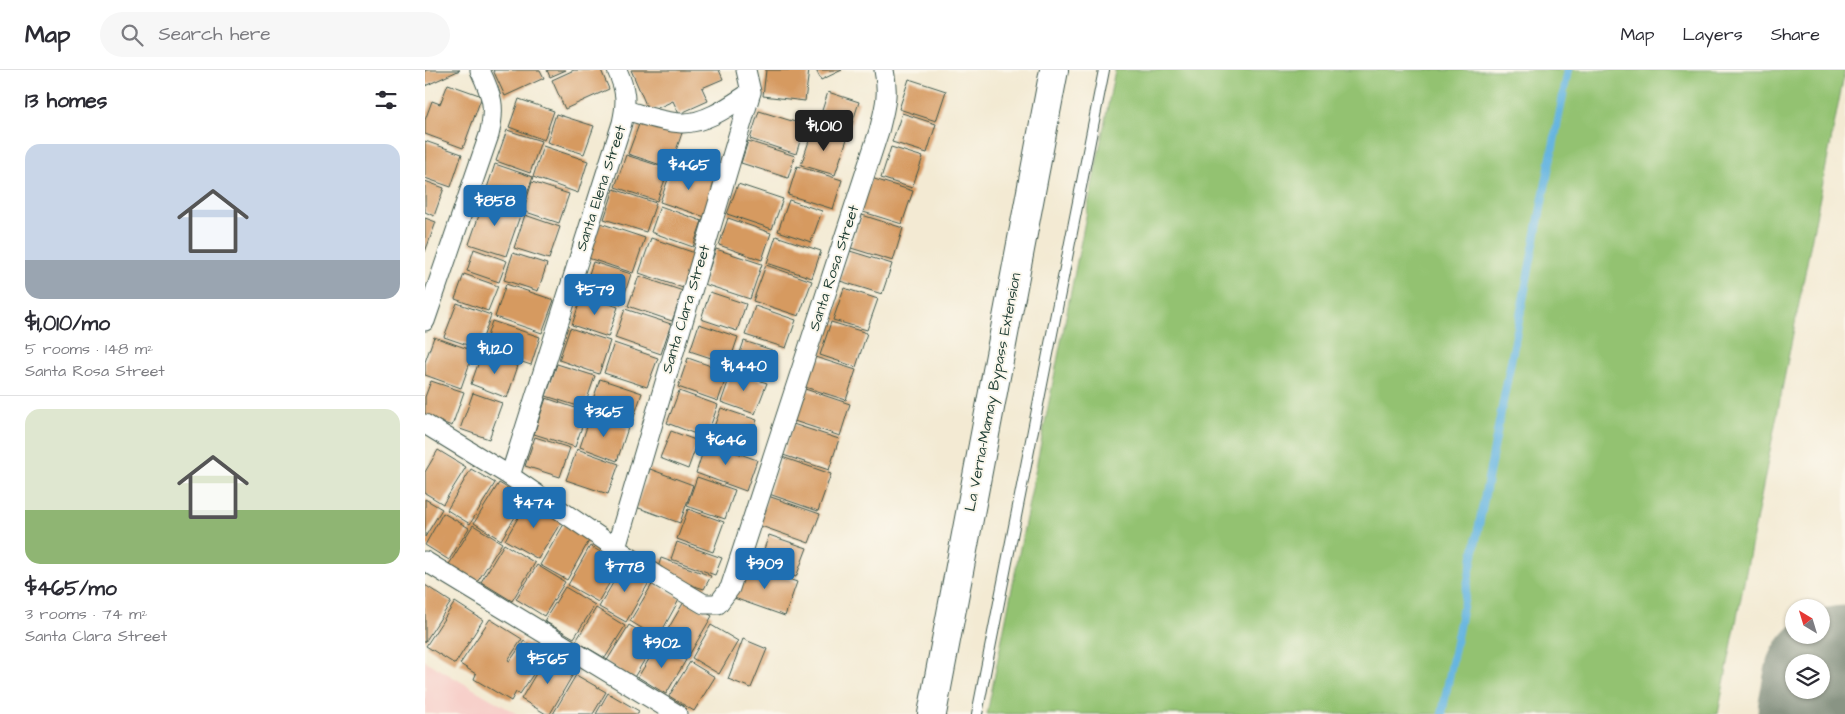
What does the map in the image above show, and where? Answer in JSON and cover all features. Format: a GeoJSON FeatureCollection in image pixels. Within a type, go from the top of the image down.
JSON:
{"type":"FeatureCollection","features":[{"type":"Feature","properties":{"kind":"main road","name":"La Verna-Mamay Bypass Extension"},"geometry":{"type":"LineString","coordinates":[[933,714],[1054,70]]}},
{"type":"Feature","properties":{"kind":"street"},"geometry":{"type":"LineString","coordinates":[[425,321],[489,135],[493,116],[492,101],[480,70]]}},
{"type":"Feature","properties":{"kind":"street","name":"Santa Elena Street"},"geometry":{"type":"LineString","coordinates":[[509,476],[625,110],[626,95],[617,70]]}},
{"type":"Feature","properties":{"kind":"street","name":"Santa Clara Street"},"geometry":{"type":"LineString","coordinates":[[615,548],[751,92],[746,70]]}},
{"type":"Feature","properties":{"kind":"street","name":"Santa Rosa Street"},"geometry":{"type":"LineString","coordinates":[[615,548],[705,604],[718,604],[730,588],[879,131],[888,87],[884,70]]}},
{"type":"Feature","properties":{"kind":"street"},"geometry":{"type":"LineString","coordinates":[[625,110],[667,122],[684,123],[701,120],[751,92]]}},
{"type":"Feature","properties":{"kind":"street"},"geometry":{"type":"LineString","coordinates":[[425,424],[509,476],[615,548]]}},
{"type":"Feature","properties":{"kind":"street"},"geometry":{"type":"LineString","coordinates":[[425,561],[677,714]]}},
{"type":"Feature","properties":{"kind":"lane"},"geometry":{"type":"LineString","coordinates":[[977,714],[1104,70]]}},
{"type":"Feature","properties":{"kind":"shaded area"},"geometry":{"type":"Polygon","coordinates":[[[425,661],[517,714],[425,714],[425,661]]]}},
{"type":"Feature","properties":{"kind":"green space"},"geometry":{"type":"Polygon","coordinates":[[[1115,70],[1845,70],[1718,714],[987,714],[1115,70]]]}},
{"type":"Feature","properties":{"kind":"building"},"geometry":{"type":"Polygon","coordinates":[[[425,70],[460,70],[425,86],[425,70]]]}},
{"type":"Feature","properties":{"kind":"building"},"geometry":{"type":"Polygon","coordinates":[[[493,70],[540,70],[544,78],[505,96],[493,70]]]}},
{"type":"Feature","properties":{"kind":"building"},"geometry":{"type":"Polygon","coordinates":[[[547,70],[566,70],[550,77],[547,70]]]}},
{"type":"Feature","properties":{"kind":"building"},"geometry":{"type":"Polygon","coordinates":[[[574,70],[601,70],[609,89],[565,109],[552,80],[574,70]]]}},
{"type":"Feature","properties":{"kind":"building"},"geometry":{"type":"Polygon","coordinates":[[[631,70],[719,70],[723,79],[702,88],[708,101],[679,114],[673,101],[649,112],[631,70]]]}},
{"type":"Feature","properties":{"kind":"building"},"geometry":{"type":"Polygon","coordinates":[[[766,70],[809,70],[805,101],[763,96],[766,70]]]}},
{"type":"Feature","properties":{"kind":"building"},"geometry":{"type":"Polygon","coordinates":[[[816,70],[842,70],[821,80],[816,70]]]}},
{"type":"Feature","properties":{"kind":"building"},"geometry":{"type":"Polygon","coordinates":[[[909,79],[946,91],[936,121],[899,109],[909,79]]]}},
{"type":"Feature","properties":{"kind":"building"},"geometry":{"type":"Polygon","coordinates":[[[448,84],[482,96],[463,148],[425,134],[425,120],[432,101],[440,104],[448,84]]]}},
{"type":"Feature","properties":{"kind":"building"},"geometry":{"type":"Polygon","coordinates":[[[828,92],[859,102],[848,136],[817,126],[828,92]]]}},
{"type":"Feature","properties":{"kind":"building"},"geometry":{"type":"Polygon","coordinates":[[[519,99],[554,111],[544,140],[509,127],[519,99]]]}},
{"type":"Feature","properties":{"kind":"building"},"geometry":{"type":"Polygon","coordinates":[[[759,111],[805,125],[796,154],[750,139],[759,111]]]}},
{"type":"Feature","properties":{"kind":"building"},"geometry":{"type":"Polygon","coordinates":[[[902,113],[936,124],[927,153],[892,142],[902,113]]]}},
{"type":"Feature","properties":{"kind":"building"},"geometry":{"type":"Polygon","coordinates":[[[556,114],[594,126],[584,154],[547,142],[556,114]]]}},
{"type":"Feature","properties":{"kind":"building"},"geometry":{"type":"Polygon","coordinates":[[[641,119],[682,133],[670,168],[628,154],[641,119]]]}},
{"type":"Feature","properties":{"kind":"building"},"geometry":{"type":"Polygon","coordinates":[[[813,129],[847,139],[835,175],[801,165],[813,129]]]}},
{"type":"Feature","properties":{"kind":"building"},"geometry":{"type":"Polygon","coordinates":[[[507,130],[541,141],[530,173],[496,161],[507,130]]]}},
{"type":"Feature","properties":{"kind":"building"},"geometry":{"type":"Polygon","coordinates":[[[425,141],[462,154],[451,187],[425,178],[425,141]]]}},
{"type":"Feature","properties":{"kind":"building"},"geometry":{"type":"Polygon","coordinates":[[[748,141],[795,156],[788,178],[741,163],[748,141]]]}},
{"type":"Feature","properties":{"kind":"building"},"geometry":{"type":"Polygon","coordinates":[[[543,146],[588,161],[578,193],[533,177],[543,146]]]}},
{"type":"Feature","properties":{"kind":"building"},"geometry":{"type":"Polygon","coordinates":[[[891,147],[923,157],[912,188],[881,178],[891,147]]]}},
{"type":"Feature","properties":{"kind":"building"},"geometry":{"type":"Polygon","coordinates":[[[626,155],[669,169],[657,201],[615,187],[626,155]]]}},
{"type":"Feature","properties":{"kind":"building"},"geometry":{"type":"Polygon","coordinates":[[[495,164],[533,177],[522,207],[485,194],[495,164]]]}},
{"type":"Feature","properties":{"kind":"building"},"geometry":{"type":"Polygon","coordinates":[[[673,165],[717,180],[705,217],[660,202],[673,165]]]}},
{"type":"Feature","properties":{"kind":"building"},"geometry":{"type":"Polygon","coordinates":[[[797,166],[842,180],[833,209],[788,195],[797,166]]]}},
{"type":"Feature","properties":{"kind":"building"},"geometry":{"type":"Polygon","coordinates":[[[871,178],[913,191],[902,224],[860,211],[871,178]]]}},
{"type":"Feature","properties":{"kind":"building"},"geometry":{"type":"Polygon","coordinates":[[[425,181],[444,188],[434,216],[425,212],[425,181]]]}},
{"type":"Feature","properties":{"kind":"building"},"geometry":{"type":"Polygon","coordinates":[[[532,182],[569,194],[559,223],[523,211],[532,182]]]}},
{"type":"Feature","properties":{"kind":"building"},"geometry":{"type":"Polygon","coordinates":[[[738,184],[783,199],[772,229],[727,214],[738,184]]]}},
{"type":"Feature","properties":{"kind":"building"},"geometry":{"type":"Polygon","coordinates":[[[614,189],[656,203],[646,232],[604,219],[614,189]]]}},
{"type":"Feature","properties":{"kind":"building"},"geometry":{"type":"Polygon","coordinates":[[[485,198],[522,210],[506,256],[469,244],[485,198]]]}},
{"type":"Feature","properties":{"kind":"building"},"geometry":{"type":"Polygon","coordinates":[[[789,200],[822,211],[811,242],[778,231],[789,200]]]}},
{"type":"Feature","properties":{"kind":"building"},"geometry":{"type":"Polygon","coordinates":[[[660,206],[702,221],[693,247],[651,232],[660,206]]]}},
{"type":"Feature","properties":{"kind":"building"},"geometry":{"type":"Polygon","coordinates":[[[525,215],[560,227],[549,259],[514,248],[525,215]]]}},
{"type":"Feature","properties":{"kind":"building"},"geometry":{"type":"Polygon","coordinates":[[[862,215],[903,228],[893,261],[851,248],[862,215]]]}},
{"type":"Feature","properties":{"kind":"building"},"geometry":{"type":"Polygon","coordinates":[[[425,218],[436,222],[425,252],[425,218]]]}},
{"type":"Feature","properties":{"kind":"building"},"geometry":{"type":"Polygon","coordinates":[[[728,218],[771,233],[762,260],[719,245],[728,218]]]}},
{"type":"Feature","properties":{"kind":"building"},"geometry":{"type":"Polygon","coordinates":[[[600,223],[645,238],[633,273],[588,258],[600,223]]]}},
{"type":"Feature","properties":{"kind":"building"},"geometry":{"type":"Polygon","coordinates":[[[776,236],[821,251],[812,278],[767,263],[776,236]]]}},
{"type":"Feature","properties":{"kind":"building"},"geometry":{"type":"Polygon","coordinates":[[[651,238],[695,253],[683,288],[639,273],[651,238]]]}},
{"type":"Feature","properties":{"kind":"building"},"geometry":{"type":"Polygon","coordinates":[[[474,249],[507,261],[499,282],[467,271],[474,249]]]}},
{"type":"Feature","properties":{"kind":"building"},"geometry":{"type":"Polygon","coordinates":[[[716,249],[762,264],[750,299],[704,284],[716,249]]]}},
{"type":"Feature","properties":{"kind":"building"},"geometry":{"type":"Polygon","coordinates":[[[850,251],[892,264],[882,294],[840,281],[850,251]]]}},
{"type":"Feature","properties":{"kind":"building"},"geometry":{"type":"Polygon","coordinates":[[[513,253],[547,264],[538,291],[504,280],[513,253]]]}},
{"type":"Feature","properties":{"kind":"building"},"geometry":{"type":"Polygon","coordinates":[[[593,262],[631,274],[621,305],[583,292],[593,262]]]}},
{"type":"Feature","properties":{"kind":"building"},"geometry":{"type":"Polygon","coordinates":[[[766,265],[812,281],[799,316],[753,301],[766,265]]]}},
{"type":"Feature","properties":{"kind":"building"},"geometry":{"type":"Polygon","coordinates":[[[464,274],[498,286],[488,311],[455,299],[464,274]]]}},
{"type":"Feature","properties":{"kind":"building"},"geometry":{"type":"Polygon","coordinates":[[[639,276],[683,291],[672,321],[628,306],[639,276]]]}},
{"type":"Feature","properties":{"kind":"building"},"geometry":{"type":"Polygon","coordinates":[[[506,284],[554,300],[542,333],[495,317],[506,284]]]}},
{"type":"Feature","properties":{"kind":"building"},"geometry":{"type":"Polygon","coordinates":[[[844,288],[878,299],[867,330],[833,320],[844,288]]]}},
{"type":"Feature","properties":{"kind":"building"},"geometry":{"type":"Polygon","coordinates":[[[710,292],[746,304],[737,331],[701,319],[710,292]]]}},
{"type":"Feature","properties":{"kind":"building"},"geometry":{"type":"Polygon","coordinates":[[[582,295],[618,307],[608,337],[572,325],[582,295]]]}},
{"type":"Feature","properties":{"kind":"building"},"geometry":{"type":"Polygon","coordinates":[[[457,303],[491,315],[479,349],[444,337],[457,303]]]}},
{"type":"Feature","properties":{"kind":"building"},"geometry":{"type":"Polygon","coordinates":[[[755,306],[796,320],[786,348],[745,335],[755,306]]]}},
{"type":"Feature","properties":{"kind":"building"},"geometry":{"type":"Polygon","coordinates":[[[625,309],[671,324],[661,354],[615,338],[625,309]]]}},
{"type":"Feature","properties":{"kind":"building"},"geometry":{"type":"Polygon","coordinates":[[[492,321],[540,337],[531,365],[483,349],[492,321]]]}},
{"type":"Feature","properties":{"kind":"building"},"geometry":{"type":"Polygon","coordinates":[[[831,322],[867,333],[856,367],[820,355],[831,322]]]}},
{"type":"Feature","properties":{"kind":"building"},"geometry":{"type":"Polygon","coordinates":[[[699,324],[738,337],[729,364],[690,351],[699,324]]]}},
{"type":"Feature","properties":{"kind":"building"},"geometry":{"type":"Polygon","coordinates":[[[570,328],[610,341],[599,374],[559,360],[570,328]]]}},
{"type":"Feature","properties":{"kind":"building"},"geometry":{"type":"Polygon","coordinates":[[[434,337],[474,351],[461,388],[425,375],[425,362],[434,337]]]}},
{"type":"Feature","properties":{"kind":"building"},"geometry":{"type":"Polygon","coordinates":[[[744,341],[775,351],[766,378],[735,367],[744,341]]]}},
{"type":"Feature","properties":{"kind":"building"},"geometry":{"type":"Polygon","coordinates":[[[614,343],[658,358],[647,387],[604,373],[614,343]]]}},
{"type":"Feature","properties":{"kind":"building"},"geometry":{"type":"Polygon","coordinates":[[[482,353],[518,366],[507,398],[471,384],[482,353]]]}},
{"type":"Feature","properties":{"kind":"building"},"geometry":{"type":"Polygon","coordinates":[[[815,357],[856,370],[846,400],[805,387],[815,357]]]}},
{"type":"Feature","properties":{"kind":"building"},"geometry":{"type":"Polygon","coordinates":[[[688,358],[728,372],[718,401],[678,387],[688,358]]]}},
{"type":"Feature","properties":{"kind":"building"},"geometry":{"type":"Polygon","coordinates":[[[557,364],[595,376],[584,408],[546,396],[557,364]]]}},
{"type":"Feature","properties":{"kind":"building"},"geometry":{"type":"Polygon","coordinates":[[[732,371],[767,383],[755,414],[721,402],[732,371]]]}},
{"type":"Feature","properties":{"kind":"building"},"geometry":{"type":"Polygon","coordinates":[[[600,379],[642,393],[631,426],[589,411],[600,379]]]}},
{"type":"Feature","properties":{"kind":"building"},"geometry":{"type":"Polygon","coordinates":[[[431,381],[464,392],[452,426],[425,416],[425,397],[431,381]]]}},
{"type":"Feature","properties":{"kind":"building"},"geometry":{"type":"Polygon","coordinates":[[[802,388],[850,404],[840,436],[791,420],[802,388]]]}},
{"type":"Feature","properties":{"kind":"building"},"geometry":{"type":"Polygon","coordinates":[[[679,391],[718,405],[706,438],[667,423],[679,391]]]}},
{"type":"Feature","properties":{"kind":"building"},"geometry":{"type":"Polygon","coordinates":[[[473,393],[502,403],[489,439],[460,429],[473,393]]]}},
{"type":"Feature","properties":{"kind":"building"},"geometry":{"type":"Polygon","coordinates":[[[546,398],[587,412],[575,447],[534,434],[546,398]]]}},
{"type":"Feature","properties":{"kind":"building"},"geometry":{"type":"Polygon","coordinates":[[[721,408],[757,420],[746,450],[710,437],[721,408]]]}},
{"type":"Feature","properties":{"kind":"building"},"geometry":{"type":"Polygon","coordinates":[[[591,415],[628,428],[617,461],[580,447],[591,415]]]}},
{"type":"Feature","properties":{"kind":"building"},"geometry":{"type":"Polygon","coordinates":[[[793,424],[839,439],[829,470],[783,455],[793,424]]]}},
{"type":"Feature","properties":{"kind":"building"},"geometry":{"type":"Polygon","coordinates":[[[671,431],[698,441],[688,469],[660,458],[671,431]]]}},
{"type":"Feature","properties":{"kind":"building"},"geometry":{"type":"Polygon","coordinates":[[[535,437],[570,448],[560,477],[525,466],[535,437]]]}},
{"type":"Feature","properties":{"kind":"building"},"geometry":{"type":"Polygon","coordinates":[[[706,442],[757,460],[746,491],[696,473],[706,442]]]}},
{"type":"Feature","properties":{"kind":"building"},"geometry":{"type":"Polygon","coordinates":[[[577,449],[619,464],[608,494],[566,480],[577,449]]]}},
{"type":"Feature","properties":{"kind":"building"},"geometry":{"type":"Polygon","coordinates":[[[438,450],[466,467],[443,504],[425,493],[425,472],[438,450]]]}},
{"type":"Feature","properties":{"kind":"building"},"geometry":{"type":"Polygon","coordinates":[[[782,457],[831,474],[818,511],[769,494],[782,457]]]}},
{"type":"Feature","properties":{"kind":"building"},"geometry":{"type":"Polygon","coordinates":[[[471,469],[495,483],[470,524],[447,510],[471,469]]]}},
{"type":"Feature","properties":{"kind":"building"},"geometry":{"type":"Polygon","coordinates":[[[650,469],[693,485],[680,523],[636,507],[650,469]]]}},
{"type":"Feature","properties":{"kind":"building"},"geometry":{"type":"Polygon","coordinates":[[[697,477],[735,490],[725,519],[687,506],[697,477]]]}},
{"type":"Feature","properties":{"kind":"building"},"geometry":{"type":"Polygon","coordinates":[[[499,483],[526,499],[501,540],[474,523],[499,483]]]}},
{"type":"Feature","properties":{"kind":"building"},"geometry":{"type":"Polygon","coordinates":[[[768,496],[820,514],[809,543],[758,525],[768,496]]]}},
{"type":"Feature","properties":{"kind":"building"},"geometry":{"type":"Polygon","coordinates":[[[425,499],[442,509],[425,537],[425,499]]]}},
{"type":"Feature","properties":{"kind":"building"},"geometry":{"type":"Polygon","coordinates":[[[529,499],[563,519],[538,559],[505,540],[529,499]]]}},
{"type":"Feature","properties":{"kind":"building"},"geometry":{"type":"Polygon","coordinates":[[[688,509],[724,522],[713,552],[677,539],[688,509]]]}},
{"type":"Feature","properties":{"kind":"building"},"geometry":{"type":"Polygon","coordinates":[[[443,513],[469,528],[449,560],[425,545],[443,513]]]}},
{"type":"Feature","properties":{"kind":"building"},"geometry":{"type":"Polygon","coordinates":[[[564,524],[590,539],[567,580],[540,565],[564,524]]]}},
{"type":"Feature","properties":{"kind":"building"},"geometry":{"type":"Polygon","coordinates":[[[473,525],[502,543],[476,584],[448,566],[473,525]]]}},
{"type":"Feature","properties":{"kind":"building"},"geometry":{"type":"Polygon","coordinates":[[[769,535],[807,548],[796,577],[759,563],[769,535]]]}},
{"type":"Feature","properties":{"kind":"building"},"geometry":{"type":"Polygon","coordinates":[[[677,542],[722,558],[715,575],[671,559],[677,542]]]}},
{"type":"Feature","properties":{"kind":"building"},"geometry":{"type":"Polygon","coordinates":[[[504,544],[535,563],[512,601],[481,582],[504,544]]]}},
{"type":"Feature","properties":{"kind":"building"},"geometry":{"type":"Polygon","coordinates":[[[590,546],[621,564],[598,602],[568,585],[590,546]]]}},
{"type":"Feature","properties":{"kind":"building"},"geometry":{"type":"Polygon","coordinates":[[[661,558],[711,576],[704,589],[656,574],[661,558]]]}},
{"type":"Feature","properties":{"kind":"building"},"geometry":{"type":"Polygon","coordinates":[[[624,564],[651,579],[626,622],[599,607],[624,564]]]}},
{"type":"Feature","properties":{"kind":"building"},"geometry":{"type":"Polygon","coordinates":[[[746,564],[797,582],[785,616],[734,598],[746,564]]]}},
{"type":"Feature","properties":{"kind":"building"},"geometry":{"type":"Polygon","coordinates":[[[537,565],[565,582],[544,616],[516,599],[537,565]]]}},
{"type":"Feature","properties":{"kind":"building"},"geometry":{"type":"Polygon","coordinates":[[[653,583],[680,598],[658,638],[630,621],[653,583]]]}},
{"type":"Feature","properties":{"kind":"building"},"geometry":{"type":"Polygon","coordinates":[[[425,585],[451,602],[425,642],[425,585]]]}},
{"type":"Feature","properties":{"kind":"building"},"geometry":{"type":"Polygon","coordinates":[[[565,587],[595,605],[574,638],[544,621],[565,587]]]}},
{"type":"Feature","properties":{"kind":"building"},"geometry":{"type":"Polygon","coordinates":[[[685,600],[712,616],[688,657],[661,641],[685,600]]]}},
{"type":"Feature","properties":{"kind":"building"},"geometry":{"type":"Polygon","coordinates":[[[455,602],[483,620],[455,664],[426,646],[455,602]]]}},
{"type":"Feature","properties":{"kind":"building"},"geometry":{"type":"Polygon","coordinates":[[[596,608],[625,626],[605,658],[576,641],[596,608]]]}},
{"type":"Feature","properties":{"kind":"building"},"geometry":{"type":"Polygon","coordinates":[[[490,619],[522,639],[508,660],[510,661],[524,641],[546,655],[520,694],[516,692],[511,701],[474,679],[476,674],[460,664],[490,619]]]}},
{"type":"Feature","properties":{"kind":"building"},"geometry":{"type":"Polygon","coordinates":[[[629,625],[656,641],[633,679],[606,662],[629,625]]]}},
{"type":"Feature","properties":{"kind":"building"},"geometry":{"type":"Polygon","coordinates":[[[711,625],[738,641],[719,674],[692,658],[711,625]]]}},
{"type":"Feature","properties":{"kind":"building"},"geometry":{"type":"Polygon","coordinates":[[[743,639],[767,649],[751,688],[728,679],[743,639]]]}},
{"type":"Feature","properties":{"kind":"building"},"geometry":{"type":"Polygon","coordinates":[[[659,643],[686,660],[666,694],[638,677],[659,643]]]}},
{"type":"Feature","properties":{"kind":"building"},"geometry":{"type":"Polygon","coordinates":[[[547,655],[575,671],[550,714],[546,714],[521,699],[547,655]]]}},
{"type":"Feature","properties":{"kind":"building"},"geometry":{"type":"Polygon","coordinates":[[[690,662],[715,677],[694,711],[669,696],[690,662]]]}},
{"type":"Feature","properties":{"kind":"building"},"geometry":{"type":"Polygon","coordinates":[[[576,675],[606,692],[593,714],[553,714],[576,675]]]}},
{"type":"Feature","properties":{"kind":"building"},"geometry":{"type":"Polygon","coordinates":[[[608,693],[639,711],[638,714],[596,714],[608,693]]]}},
{"type":"Feature","properties":{"kind":"waterway"},"geometry":{"type":"LineString","coordinates":[[1442,714],[1568,70]]}},
{"type":"Feature","properties":{"kind":"runway"},"geometry":{"type":"LineString","coordinates":[[1840,714],[1845,688]]}}]}
